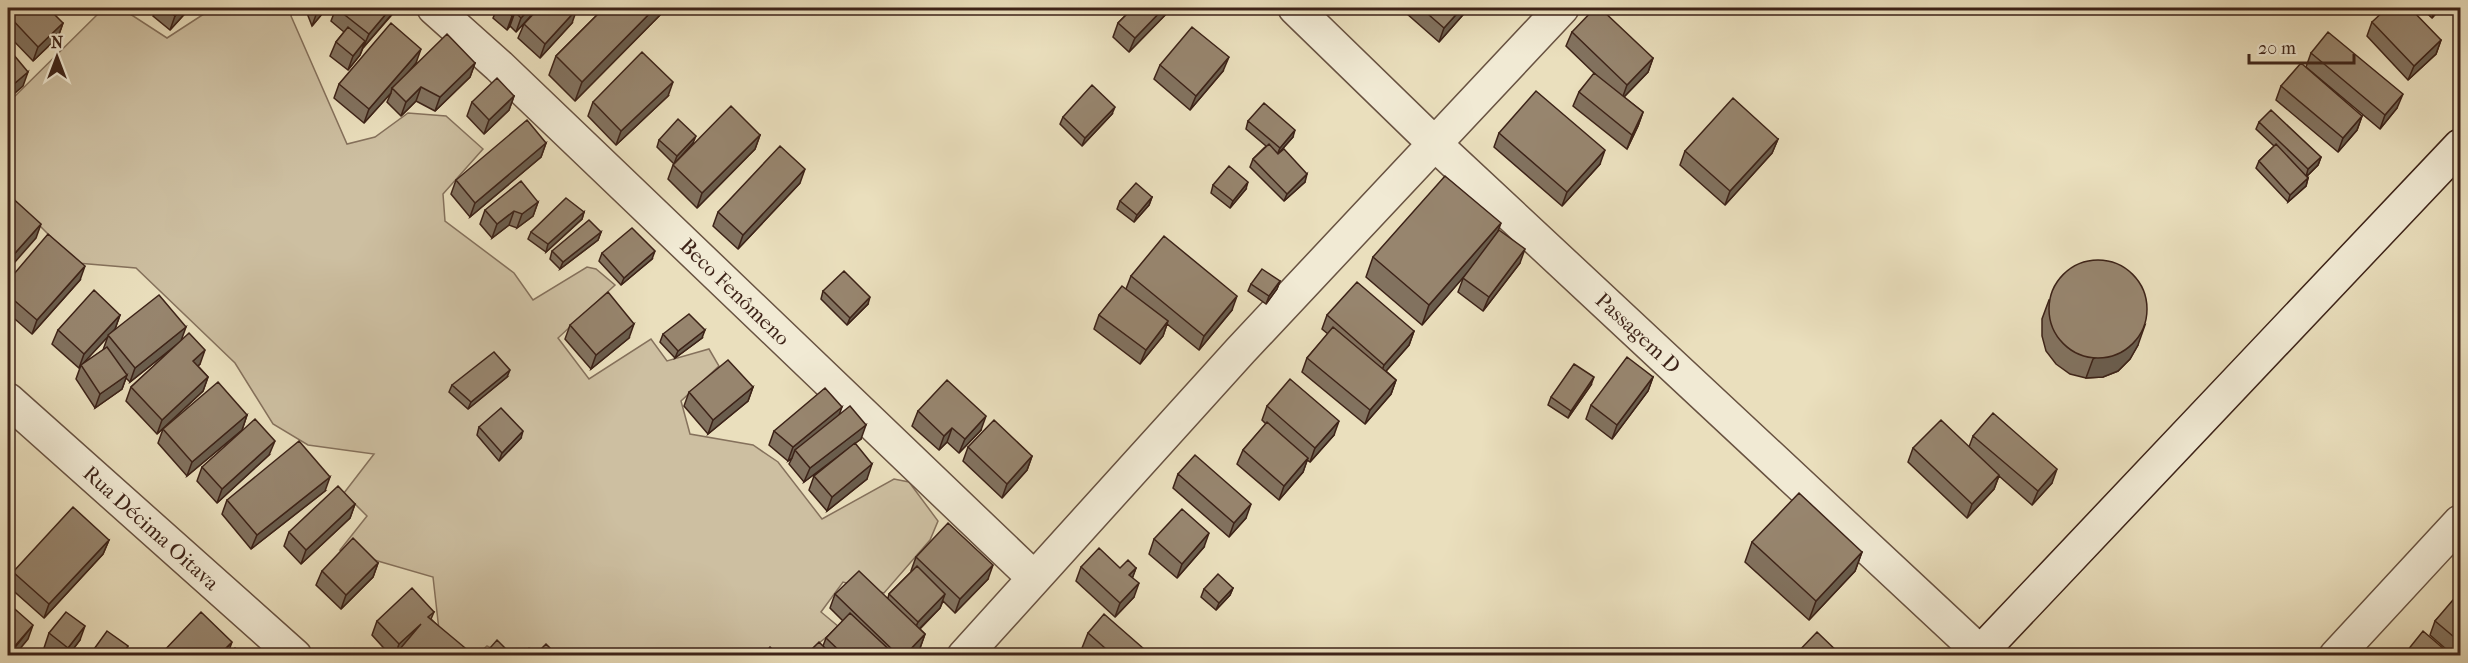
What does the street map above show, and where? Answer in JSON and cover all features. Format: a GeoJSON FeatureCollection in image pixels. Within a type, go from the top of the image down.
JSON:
{"type":"FeatureCollection","features":[{"type":"Feature","properties":{"kind":"street","name":"Beco Fenômeno"},"geometry":{"type":"LineString","coordinates":[[434,8],[499,66],[1034,578]]}},
{"type":"Feature","properties":{"kind":"street","name":"Passagem D"},"geometry":{"type":"LineString","coordinates":[[1295,8],[1436,145],[1980,654]]}},
{"type":"Feature","properties":{"kind":"street"},"geometry":{"type":"LineString","coordinates":[[964,656],[1241,350],[1436,145],[1562,8]]}},
{"type":"Feature","properties":{"kind":"street"},"geometry":{"type":"LineString","coordinates":[[1980,654],[2460,146]]}},
{"type":"Feature","properties":{"kind":"street","name":"Rua Décima Oitava"},"geometry":{"type":"LineString","coordinates":[[8,400],[295,656]]}},
{"type":"Feature","properties":{"kind":"street"},"geometry":{"type":"LineString","coordinates":[[2336,656],[2460,522]]}},
{"type":"Feature","properties":{"kind":"shaded area"},"geometry":{"type":"Polygon","coordinates":[[[104,8],[121,8],[167,38],[213,8],[294,8],[291,16],[347,144],[375,137],[408,113],[446,116],[483,149],[443,194],[445,221],[514,273],[533,300],[587,267],[596,269],[615,285],[558,338],[589,379],[651,339],[667,361],[709,349],[719,366],[681,401],[690,434],[753,445],[778,462],[822,519],[894,479],[909,482],[938,521],[930,540],[884,593],[843,582],[821,612],[839,627],[804,655],[772,655],[764,649],[758,656],[543,656],[529,648],[524,655],[506,656],[487,646],[477,655],[457,655],[439,630],[433,577],[340,550],[367,516],[344,493],[374,454],[308,445],[273,424],[235,363],[136,268],[77,263],[8,194],[8,103],[104,8]]]}},
{"type":"Feature","properties":{"kind":"building"},"geometry":{"type":"Polygon","coordinates":[[[8,8],[48,8],[63,23],[38,47],[8,15],[8,8]]]}},
{"type":"Feature","properties":{"kind":"building"},"geometry":{"type":"Polygon","coordinates":[[[165,8],[182,8],[175,16],[165,8]]]}},
{"type":"Feature","properties":{"kind":"building"},"geometry":{"type":"Polygon","coordinates":[[[336,8],[391,8],[369,34],[336,8]]]}},
{"type":"Feature","properties":{"kind":"building"},"geometry":{"type":"Polygon","coordinates":[[[503,8],[530,8],[521,18],[515,12],[512,16],[503,8]]]}},
{"type":"Feature","properties":{"kind":"building"},"geometry":{"type":"Polygon","coordinates":[[[539,8],[577,9],[545,44],[524,24],[539,8]]]}},
{"type":"Feature","properties":{"kind":"building"},"geometry":{"type":"Polygon","coordinates":[[[604,8],[655,8],[582,82],[556,56],[604,8]]]}},
{"type":"Feature","properties":{"kind":"building"},"geometry":{"type":"Polygon","coordinates":[[[1133,8],[1164,8],[1135,38],[1118,23],[1133,8]]]}},
{"type":"Feature","properties":{"kind":"building"},"geometry":{"type":"Polygon","coordinates":[[[1421,8],[1462,8],[1444,28],[1421,8]]]}},
{"type":"Feature","properties":{"kind":"building"},"geometry":{"type":"Polygon","coordinates":[[[1595,8],[1600,8],[1653,58],[1627,85],[1572,32],[1595,8]]]}},
{"type":"Feature","properties":{"kind":"building"},"geometry":{"type":"Polygon","coordinates":[[[2387,8],[2410,8],[2441,40],[2414,66],[2372,22],[2387,8]]]}},
{"type":"Feature","properties":{"kind":"building"},"geometry":{"type":"Polygon","coordinates":[[[391,23],[421,49],[369,109],[339,84],[391,23]]]}},
{"type":"Feature","properties":{"kind":"building"},"geometry":{"type":"Polygon","coordinates":[[[348,27],[365,41],[353,56],[336,42],[348,27]]]}},
{"type":"Feature","properties":{"kind":"building"},"geometry":{"type":"Polygon","coordinates":[[[1192,27],[1229,57],[1196,96],[1160,65],[1192,27]]]}},
{"type":"Feature","properties":{"kind":"building"},"geometry":{"type":"Polygon","coordinates":[[[2328,32],[2403,94],[2385,115],[2311,53],[2328,32]]]}},
{"type":"Feature","properties":{"kind":"building"},"geometry":{"type":"Polygon","coordinates":[[[447,34],[475,63],[440,97],[421,87],[406,102],[392,88],[447,34]]]}},
{"type":"Feature","properties":{"kind":"building"},"geometry":{"type":"Polygon","coordinates":[[[8,48],[28,72],[8,89],[8,48]]]}},
{"type":"Feature","properties":{"kind":"building"},"geometry":{"type":"Polygon","coordinates":[[[642,52],[673,82],[621,131],[593,102],[642,52]]]}},
{"type":"Feature","properties":{"kind":"building"},"geometry":{"type":"Polygon","coordinates":[[[2301,63],[2362,116],[2343,138],[2281,86],[2301,63]]]}},
{"type":"Feature","properties":{"kind":"building"},"geometry":{"type":"Polygon","coordinates":[[[1594,73],[1643,112],[1632,135],[1579,92],[1594,73]]]}},
{"type":"Feature","properties":{"kind":"building"},"geometry":{"type":"Polygon","coordinates":[[[497,78],[514,96],[489,120],[472,102],[497,78]]]}},
{"type":"Feature","properties":{"kind":"building"},"geometry":{"type":"Polygon","coordinates":[[[1092,85],[1115,107],[1085,138],[1063,117],[1092,85]]]}},
{"type":"Feature","properties":{"kind":"building"},"geometry":{"type":"Polygon","coordinates":[[[1536,91],[1605,150],[1567,192],[1499,133],[1536,91]]]}},
{"type":"Feature","properties":{"kind":"building"},"geometry":{"type":"Polygon","coordinates":[[[1733,98],[1778,139],[1730,191],[1685,151],[1733,98]]]}},
{"type":"Feature","properties":{"kind":"building"},"geometry":{"type":"Polygon","coordinates":[[[1264,103],[1295,130],[1280,148],[1248,121],[1264,103]]]}},
{"type":"Feature","properties":{"kind":"building"},"geometry":{"type":"Polygon","coordinates":[[[731,106],[760,135],[702,193],[673,165],[731,106]]]}},
{"type":"Feature","properties":{"kind":"building"},"geometry":{"type":"Polygon","coordinates":[[[2271,110],[2321,157],[2308,169],[2259,122],[2271,110]]]}},
{"type":"Feature","properties":{"kind":"building"},"geometry":{"type":"Polygon","coordinates":[[[678,119],[696,136],[677,156],[659,140],[678,119]]]}},
{"type":"Feature","properties":{"kind":"building"},"geometry":{"type":"Polygon","coordinates":[[[527,120],[546,143],[475,203],[456,180],[527,120]]]}},
{"type":"Feature","properties":{"kind":"building"},"geometry":{"type":"Polygon","coordinates":[[[1269,144],[1278,154],[1284,149],[1307,174],[1287,194],[1253,159],[1269,144]]]}},
{"type":"Feature","properties":{"kind":"building"},"geometry":{"type":"Polygon","coordinates":[[[2276,144],[2308,178],[2290,195],[2259,161],[2276,144]]]}},
{"type":"Feature","properties":{"kind":"building"},"geometry":{"type":"Polygon","coordinates":[[[780,146],[805,169],[743,235],[718,212],[780,146]]]}},
{"type":"Feature","properties":{"kind":"building"},"geometry":{"type":"Polygon","coordinates":[[[1229,166],[1248,182],[1233,201],[1213,185],[1229,166]]]}},
{"type":"Feature","properties":{"kind":"building"},"geometry":{"type":"Polygon","coordinates":[[[1445,176],[1501,223],[1429,305],[1373,257],[1445,176]]]}},
{"type":"Feature","properties":{"kind":"building"},"geometry":{"type":"Polygon","coordinates":[[[521,181],[538,202],[522,214],[514,211],[497,224],[485,210],[521,181]]]}},
{"type":"Feature","properties":{"kind":"building"},"geometry":{"type":"Polygon","coordinates":[[[1136,183],[1152,197],[1137,215],[1120,201],[1136,183]]]}},
{"type":"Feature","properties":{"kind":"building"},"geometry":{"type":"Polygon","coordinates":[[[8,194],[41,224],[8,261],[8,194]]]}},
{"type":"Feature","properties":{"kind":"building"},"geometry":{"type":"Polygon","coordinates":[[[566,198],[584,212],[548,244],[531,232],[566,198]]]}},
{"type":"Feature","properties":{"kind":"building"},"geometry":{"type":"Polygon","coordinates":[[[589,220],[601,232],[563,262],[552,251],[589,220]]]}},
{"type":"Feature","properties":{"kind":"building"},"geometry":{"type":"Polygon","coordinates":[[[632,228],[655,251],[624,278],[602,253],[632,228]]]}},
{"type":"Feature","properties":{"kind":"building"},"geometry":{"type":"Polygon","coordinates":[[[1499,230],[1525,249],[1489,297],[1463,278],[1499,230]]]}},
{"type":"Feature","properties":{"kind":"building"},"geometry":{"type":"Polygon","coordinates":[[[48,234],[85,266],[37,320],[8,295],[8,281],[48,234]]]}},
{"type":"Feature","properties":{"kind":"building"},"geometry":{"type":"Polygon","coordinates":[[[1164,236],[1237,296],[1204,336],[1131,276],[1164,236]]]}},
{"type":"Feature","properties":{"kind":"building"},"geometry":{"type":"Polygon","coordinates":[[[2098,260],[2117,263],[2133,274],[2144,290],[2147,309],[2144,328],[2133,344],[2117,355],[2098,358],[2079,355],[2063,344],[2052,328],[2049,309],[2052,290],[2063,274],[2079,263],[2098,260]]]}},
{"type":"Feature","properties":{"kind":"building"},"geometry":{"type":"Polygon","coordinates":[[[1262,269],[1280,281],[1269,296],[1251,284],[1262,269]]]}},
{"type":"Feature","properties":{"kind":"building"},"geometry":{"type":"Polygon","coordinates":[[[844,271],[870,297],[850,318],[823,291],[844,271]]]}},
{"type":"Feature","properties":{"kind":"building"},"geometry":{"type":"Polygon","coordinates":[[[1357,282],[1414,331],[1384,365],[1327,315],[1357,282]]]}},
{"type":"Feature","properties":{"kind":"building"},"geometry":{"type":"Polygon","coordinates":[[[1122,286],[1168,321],[1146,350],[1099,315],[1122,286]]]}},
{"type":"Feature","properties":{"kind":"building"},"geometry":{"type":"Polygon","coordinates":[[[94,290],[120,315],[84,354],[58,330],[94,290]]]}},
{"type":"Feature","properties":{"kind":"building"},"geometry":{"type":"Polygon","coordinates":[[[608,292],[634,324],[596,355],[570,325],[608,292]]]}},
{"type":"Feature","properties":{"kind":"building"},"geometry":{"type":"Polygon","coordinates":[[[159,295],[186,327],[135,368],[108,335],[159,295]]]}},
{"type":"Feature","properties":{"kind":"building"},"geometry":{"type":"Polygon","coordinates":[[[689,314],[705,330],[678,351],[663,334],[689,314]]]}},
{"type":"Feature","properties":{"kind":"building"},"geometry":{"type":"Polygon","coordinates":[[[1333,327],[1396,380],[1370,410],[1307,358],[1333,327]]]}},
{"type":"Feature","properties":{"kind":"building"},"geometry":{"type":"Polygon","coordinates":[[[189,333],[205,350],[193,361],[208,377],[162,420],[131,387],[189,333]]]}},
{"type":"Feature","properties":{"kind":"building"},"geometry":{"type":"Polygon","coordinates":[[[107,347],[127,375],[100,394],[81,365],[107,347]]]}},
{"type":"Feature","properties":{"kind":"building"},"geometry":{"type":"Polygon","coordinates":[[[494,352],[510,370],[471,402],[452,385],[494,352]]]}},
{"type":"Feature","properties":{"kind":"building"},"geometry":{"type":"Polygon","coordinates":[[[1627,357],[1653,377],[1617,425],[1591,405],[1627,357]]]}},
{"type":"Feature","properties":{"kind":"building"},"geometry":{"type":"Polygon","coordinates":[[[728,360],[753,387],[713,420],[689,392],[728,360]]]}},
{"type":"Feature","properties":{"kind":"building"},"geometry":{"type":"Polygon","coordinates":[[[1574,364],[1594,377],[1571,411],[1551,397],[1574,364]]]}},
{"type":"Feature","properties":{"kind":"building"},"geometry":{"type":"Polygon","coordinates":[[[1290,379],[1339,421],[1315,448],[1267,406],[1290,379]]]}},
{"type":"Feature","properties":{"kind":"building"},"geometry":{"type":"Polygon","coordinates":[[[947,380],[986,416],[965,439],[952,428],[944,436],[918,411],[947,380]]]}},
{"type":"Feature","properties":{"kind":"building"},"geometry":{"type":"Polygon","coordinates":[[[218,382],[247,415],[192,462],[163,429],[218,382]]]}},
{"type":"Feature","properties":{"kind":"building"},"geometry":{"type":"Polygon","coordinates":[[[825,388],[842,407],[793,447],[774,431],[825,388]]]}},
{"type":"Feature","properties":{"kind":"building"},"geometry":{"type":"Polygon","coordinates":[[[850,406],[866,425],[810,468],[795,450],[850,406]]]}},
{"type":"Feature","properties":{"kind":"building"},"geometry":{"type":"Polygon","coordinates":[[[501,408],[523,431],[502,453],[479,427],[501,408]]]}},
{"type":"Feature","properties":{"kind":"building"},"geometry":{"type":"Polygon","coordinates":[[[1993,413],[2057,469],[2038,491],[1973,436],[1993,413]]]}},
{"type":"Feature","properties":{"kind":"building"},"geometry":{"type":"Polygon","coordinates":[[[255,419],[275,441],[222,489],[202,467],[255,419]]]}},
{"type":"Feature","properties":{"kind":"building"},"geometry":{"type":"Polygon","coordinates":[[[994,420],[1032,456],[1007,484],[968,447],[994,420]]]}},
{"type":"Feature","properties":{"kind":"building"},"geometry":{"type":"Polygon","coordinates":[[[1941,420],[1999,475],[1972,504],[1913,448],[1941,420]]]}},
{"type":"Feature","properties":{"kind":"building"},"geometry":{"type":"Polygon","coordinates":[[[1267,422],[1308,458],[1284,486],[1243,450],[1267,422]]]}},
{"type":"Feature","properties":{"kind":"building"},"geometry":{"type":"Polygon","coordinates":[[[299,441],[330,477],[257,535],[227,500],[299,441]]]}},
{"type":"Feature","properties":{"kind":"building"},"geometry":{"type":"Polygon","coordinates":[[[855,443],[872,464],[832,497],[814,476],[855,443]]]}},
{"type":"Feature","properties":{"kind":"building"},"geometry":{"type":"Polygon","coordinates":[[[1195,455],[1251,504],[1234,523],[1178,474],[1195,455]]]}},
{"type":"Feature","properties":{"kind":"building"},"geometry":{"type":"Polygon","coordinates":[[[338,486],[355,504],[306,550],[289,532],[338,486]]]}},
{"type":"Feature","properties":{"kind":"building"},"geometry":{"type":"Polygon","coordinates":[[[1799,493],[1862,552],[1816,601],[1752,542],[1799,493]]]}},
{"type":"Feature","properties":{"kind":"building"},"geometry":{"type":"Polygon","coordinates":[[[73,507],[109,540],[49,604],[13,572],[73,507]]]}},
{"type":"Feature","properties":{"kind":"building"},"geometry":{"type":"Polygon","coordinates":[[[1182,509],[1209,533],[1182,564],[1154,539],[1182,509]]]}},
{"type":"Feature","properties":{"kind":"building"},"geometry":{"type":"Polygon","coordinates":[[[948,523],[993,565],[960,599],[916,557],[948,523]]]}},
{"type":"Feature","properties":{"kind":"building"},"geometry":{"type":"Polygon","coordinates":[[[353,538],[378,563],[346,595],[322,571],[353,538]]]}},
{"type":"Feature","properties":{"kind":"building"},"geometry":{"type":"Polygon","coordinates":[[[1099,548],[1120,568],[1128,560],[1136,568],[1129,575],[1139,583],[1120,603],[1081,567],[1099,548]]]}},
{"type":"Feature","properties":{"kind":"building"},"geometry":{"type":"Polygon","coordinates":[[[917,566],[945,594],[918,622],[889,594],[917,566]]]}},
{"type":"Feature","properties":{"kind":"building"},"geometry":{"type":"Polygon","coordinates":[[[859,571],[925,634],[904,656],[899,656],[835,594],[859,571]]]}},
{"type":"Feature","properties":{"kind":"building"},"geometry":{"type":"Polygon","coordinates":[[[1218,574],[1233,588],[1219,603],[1204,589],[1218,574]]]}},
{"type":"Feature","properties":{"kind":"building"},"geometry":{"type":"Polygon","coordinates":[[[412,588],[434,612],[428,617],[470,652],[467,656],[394,656],[421,624],[399,644],[377,621],[412,588]]]}},
{"type":"Feature","properties":{"kind":"building"},"geometry":{"type":"Polygon","coordinates":[[[2458,594],[2460,596],[2460,642],[2435,621],[2458,594]]]}},
{"type":"Feature","properties":{"kind":"building"},"geometry":{"type":"Polygon","coordinates":[[[8,603],[33,625],[8,654],[8,603]]]}},
{"type":"Feature","properties":{"kind":"building"},"geometry":{"type":"Polygon","coordinates":[[[66,612],[85,626],[68,648],[49,633],[66,612]]]}},
{"type":"Feature","properties":{"kind":"building"},"geometry":{"type":"Polygon","coordinates":[[[201,612],[232,642],[218,656],[159,656],[201,612]]]}},
{"type":"Feature","properties":{"kind":"building"},"geometry":{"type":"Polygon","coordinates":[[[850,613],[896,656],[845,656],[826,638],[850,613]]]}},
{"type":"Feature","properties":{"kind":"building"},"geometry":{"type":"Polygon","coordinates":[[[1104,614],[1152,656],[1114,656],[1088,633],[1104,614]]]}},
{"type":"Feature","properties":{"kind":"building"},"geometry":{"type":"Polygon","coordinates":[[[107,631],[128,646],[121,656],[89,656],[107,631]]]}},
{"type":"Feature","properties":{"kind":"building"},"geometry":{"type":"Polygon","coordinates":[[[2423,631],[2452,656],[2403,656],[2423,631]]]}},
{"type":"Feature","properties":{"kind":"building"},"geometry":{"type":"Polygon","coordinates":[[[1817,632],[1842,656],[1794,656],[1817,632]]]}},
{"type":"Feature","properties":{"kind":"building"},"geometry":{"type":"Polygon","coordinates":[[[497,640],[513,656],[483,656],[497,640]]]}},
{"type":"Feature","properties":{"kind":"building"},"geometry":{"type":"Polygon","coordinates":[[[819,642],[833,656],[805,656],[819,642]]]}},
{"type":"Feature","properties":{"kind":"building"},"geometry":{"type":"Polygon","coordinates":[[[546,644],[558,656],[534,656],[546,644]]]}},
{"type":"Feature","properties":{"kind":"building"},"geometry":{"type":"Polygon","coordinates":[[[770,647],[779,656],[762,656],[770,647]]]}},
{"type":"Feature","properties":{"kind":"building"},"geometry":{"type":"Polygon","coordinates":[[[235,648],[243,656],[228,656],[235,648]]]}}]}
